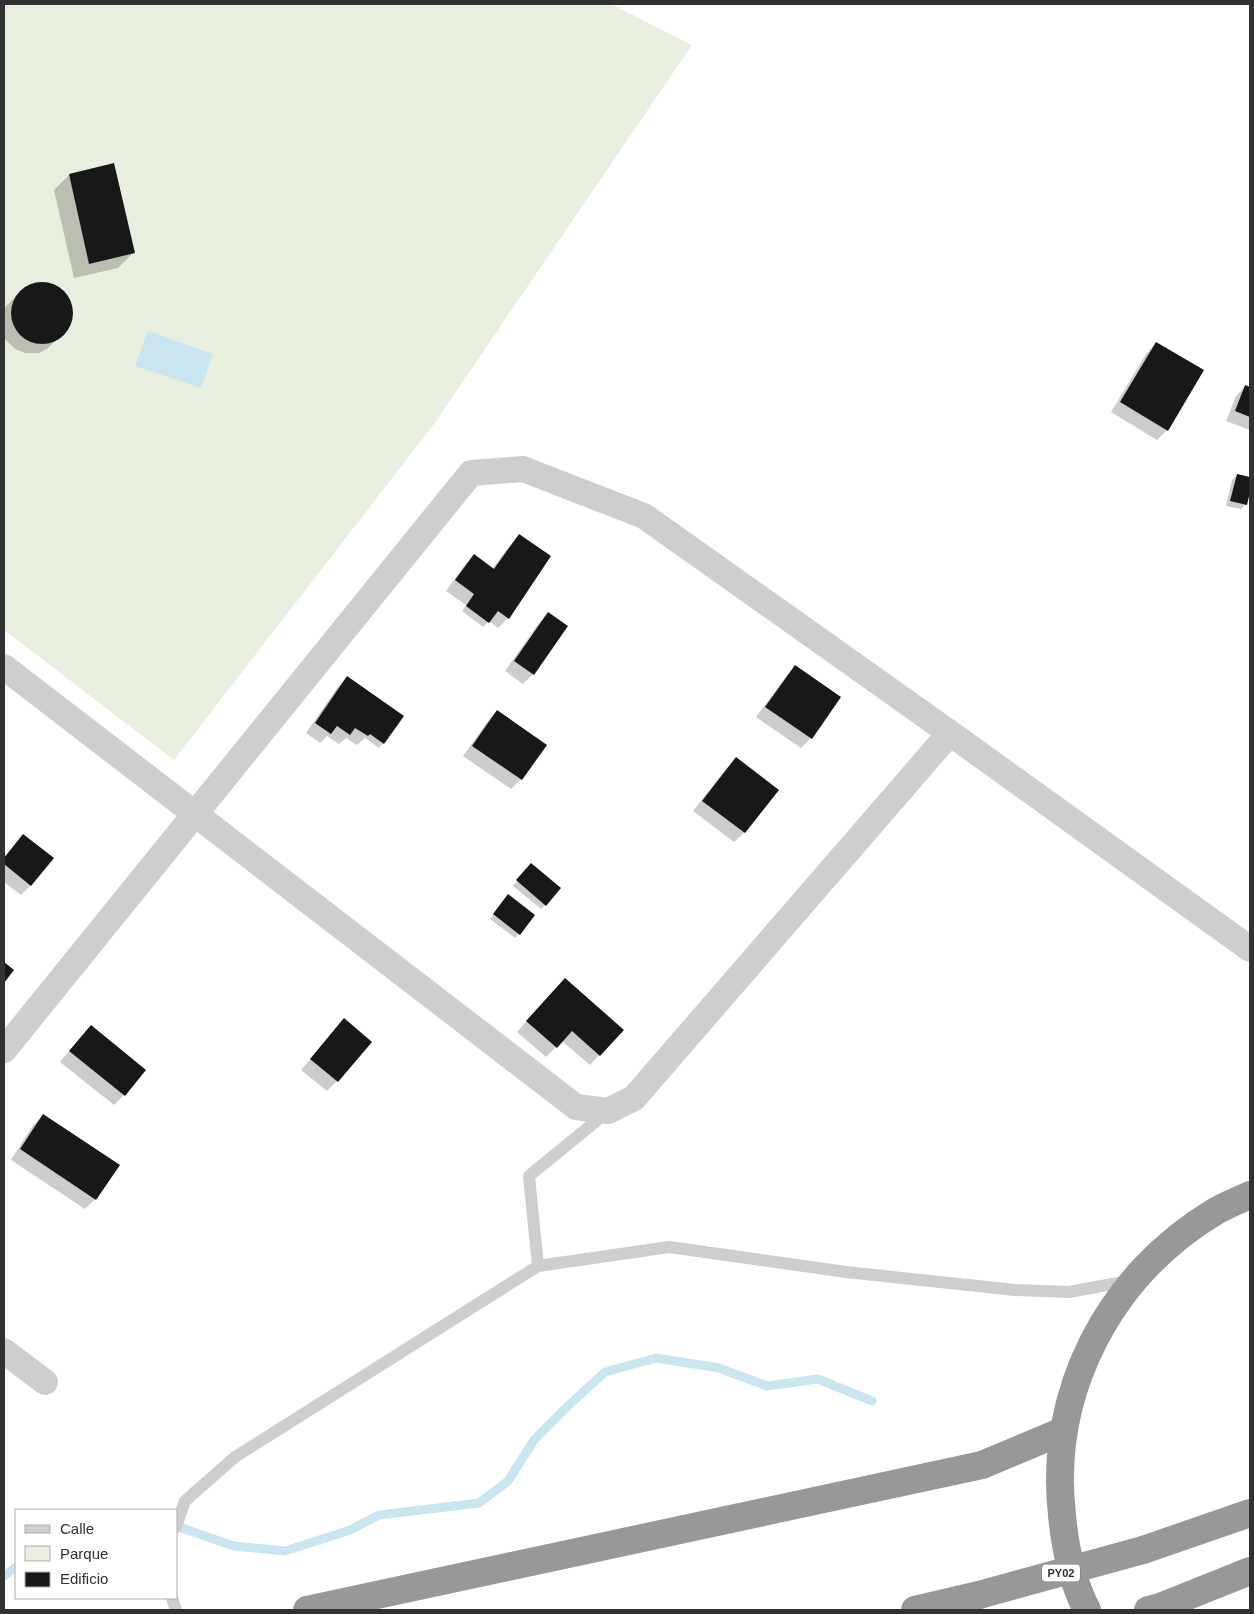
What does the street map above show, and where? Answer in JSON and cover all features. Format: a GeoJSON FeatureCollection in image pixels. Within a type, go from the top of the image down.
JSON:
{"type":"FeatureCollection","features":[{"type":"Feature","properties":{"kind":"highway"},"geometry":{"type":"LineString","coordinates":[[1087,1610],[1080,1597],[1064,1543],[1058,1487],[1063,1431],[1077,1377],[1101,1326],[1133,1280],[1172,1242],[1216,1211],[1250,1195]]}},
{"type":"Feature","properties":{"kind":"highway"},"geometry":{"type":"LineString","coordinates":[[307,1610],[982,1465],[1063,1431]]}},
{"type":"Feature","properties":{"kind":"highway","name":"PY02"},"geometry":{"type":"LineString","coordinates":[[914,1610],[979,1595],[1143,1550],[1250,1512]]}},
{"type":"Feature","properties":{"kind":"highway"},"geometry":{"type":"LineString","coordinates":[[1154,1609],[1250,1571]]}},
{"type":"Feature","properties":{"kind":"street"},"geometry":{"type":"LineString","coordinates":[[4,1050],[472,473],[523,469],[644,516],[1250,948]]}},
{"type":"Feature","properties":{"kind":"street"},"geometry":{"type":"LineString","coordinates":[[4,667],[576,1107],[608,1111],[634,1098],[950,733]]}},
{"type":"Feature","properties":{"kind":"street"},"geometry":{"type":"LineString","coordinates":[[4,1351],[44,1382]]}},
{"type":"Feature","properties":{"kind":"lane"},"geometry":{"type":"LineString","coordinates":[[538,1266],[529,1176],[608,1111]]}},
{"type":"Feature","properties":{"kind":"lane"},"geometry":{"type":"LineString","coordinates":[[178,1521],[185,1501],[234,1457],[538,1266],[669,1248],[846,1272],[1015,1290],[1069,1292],[1133,1280]]}},
{"type":"Feature","properties":{"kind":"green space"},"geometry":{"type":"Polygon","coordinates":[[[4,4],[611,4],[692,45],[434,424],[174,760],[4,630],[4,4]]]}},
{"type":"Feature","properties":{"kind":"water"},"geometry":{"type":"Polygon","coordinates":[[[148,331],[213,354],[201,388],[135,366],[148,331]]]}},
{"type":"Feature","properties":{"kind":"building"},"geometry":{"type":"Polygon","coordinates":[[[114,163],[135,253],[89,264],[69,174],[114,163]]]}},
{"type":"Feature","properties":{"kind":"building"},"geometry":{"type":"Polygon","coordinates":[[[42,282],[59,287],[64,291],[68,296],[73,313],[68,330],[64,335],[59,339],[42,344],[25,339],[20,335],[16,330],[11,313],[16,296],[20,291],[25,287],[42,282]]]}},
{"type":"Feature","properties":{"kind":"building"},"geometry":{"type":"Polygon","coordinates":[[[1156,342],[1204,370],[1168,431],[1120,402],[1156,342]]]}},
{"type":"Feature","properties":{"kind":"building"},"geometry":{"type":"Polygon","coordinates":[[[1245,385],[1250,387],[1250,417],[1235,411],[1245,385]]]}},
{"type":"Feature","properties":{"kind":"building"},"geometry":{"type":"Polygon","coordinates":[[[1237,474],[1250,477],[1250,492],[1247,505],[1230,501],[1237,474]]]}},
{"type":"Feature","properties":{"kind":"building"},"geometry":{"type":"Polygon","coordinates":[[[519,534],[551,556],[509,619],[498,611],[489,623],[466,606],[474,594],[455,580],[474,554],[494,569],[519,534]]]}},
{"type":"Feature","properties":{"kind":"building"},"geometry":{"type":"Polygon","coordinates":[[[548,612],[568,626],[534,675],[514,661],[548,612]]]}},
{"type":"Feature","properties":{"kind":"building"},"geometry":{"type":"Polygon","coordinates":[[[795,665],[841,697],[812,739],[765,707],[795,665]]]}},
{"type":"Feature","properties":{"kind":"building"},"geometry":{"type":"Polygon","coordinates":[[[347,676],[404,716],[384,744],[370,734],[368,736],[355,728],[350,735],[337,726],[331,734],[315,723],[347,676]]]}},
{"type":"Feature","properties":{"kind":"building"},"geometry":{"type":"Polygon","coordinates":[[[497,710],[547,745],[522,780],[472,746],[497,710]]]}},
{"type":"Feature","properties":{"kind":"building"},"geometry":{"type":"Polygon","coordinates":[[[736,757],[779,790],[745,833],[702,801],[736,757]]]}},
{"type":"Feature","properties":{"kind":"building"},"geometry":{"type":"Polygon","coordinates":[[[23,834],[54,858],[31,886],[4,864],[4,858],[23,834]]]}},
{"type":"Feature","properties":{"kind":"building"},"geometry":{"type":"Polygon","coordinates":[[[531,863],[561,888],[546,906],[516,880],[531,863]]]}},
{"type":"Feature","properties":{"kind":"building"},"geometry":{"type":"Polygon","coordinates":[[[508,894],[535,915],[520,935],[493,914],[508,894]]]}},
{"type":"Feature","properties":{"kind":"building"},"geometry":{"type":"Polygon","coordinates":[[[4,962],[14,970],[4,983],[4,962]]]}},
{"type":"Feature","properties":{"kind":"building"},"geometry":{"type":"Polygon","coordinates":[[[565,978],[624,1030],[600,1056],[572,1031],[557,1048],[526,1021],[565,978]]]}},
{"type":"Feature","properties":{"kind":"building"},"geometry":{"type":"Polygon","coordinates":[[[344,1018],[372,1042],[338,1082],[310,1059],[344,1018]]]}},
{"type":"Feature","properties":{"kind":"building"},"geometry":{"type":"Polygon","coordinates":[[[91,1025],[146,1070],[125,1096],[69,1051],[91,1025]]]}},
{"type":"Feature","properties":{"kind":"building"},"geometry":{"type":"Polygon","coordinates":[[[43,1114],[120,1165],[96,1200],[20,1149],[43,1114]]]}},
{"type":"Feature","properties":{"kind":"waterway"},"geometry":{"type":"LineString","coordinates":[[178,1527],[234,1546],[285,1551],[350,1530],[379,1515],[479,1503],[508,1481],[534,1440],[605,1372],[656,1358],[719,1368],[767,1386],[818,1379],[872,1401]]}},
{"type":"Feature","properties":{"kind":"waterway"},"geometry":{"type":"LineString","coordinates":[[4,1576],[15,1568]]}}]}
